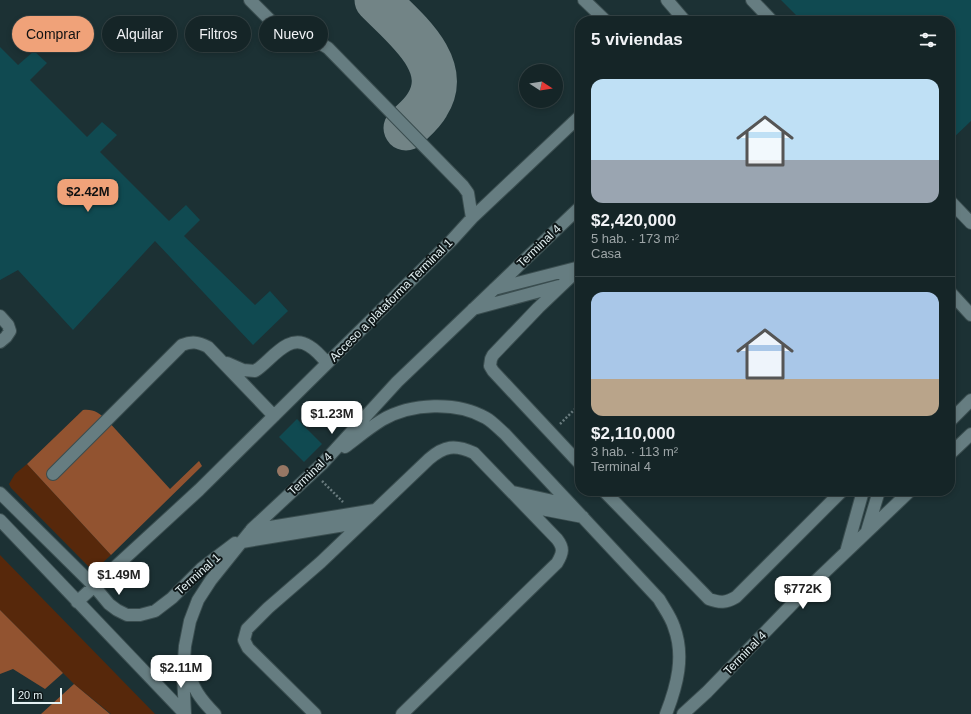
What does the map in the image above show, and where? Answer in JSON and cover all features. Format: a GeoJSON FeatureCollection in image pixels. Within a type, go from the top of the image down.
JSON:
{"type":"FeatureCollection","features":[{"type":"Feature","properties":{"kind":"street"},"geometry":{"type":"LineString","coordinates":[[250,0],[271,21],[284,30],[313,39],[328,48],[463,186],[468,193],[472,218]]}},
{"type":"Feature","properties":{"kind":"street"},"geometry":{"type":"LineString","coordinates":[[584,0],[601,16]]}},
{"type":"Feature","properties":{"kind":"street"},"geometry":{"type":"LineString","coordinates":[[667,0],[681,16]]}},
{"type":"Feature","properties":{"kind":"street"},"geometry":{"type":"LineString","coordinates":[[752,0],[767,16]]}},
{"type":"Feature","properties":{"kind":"street","name":"Acceso a plataforma Terminal 1"},"geometry":{"type":"LineString","coordinates":[[77,602],[199,490],[452,240],[472,218],[575,121]]}},
{"type":"Feature","properties":{"kind":"street"},"geometry":{"type":"LineString","coordinates":[[955,206],[971,223]]}},
{"type":"Feature","properties":{"kind":"street","name":"Terminal 4"},"geometry":{"type":"LineString","coordinates":[[185,714],[183,674],[185,646],[190,621],[198,600],[211,580],[252,529],[323,463],[397,382],[575,212]]}},
{"type":"Feature","properties":{"kind":"street"},"geometry":{"type":"LineString","coordinates":[[493,290],[575,269]]}},
{"type":"Feature","properties":{"kind":"street"},"geometry":{"type":"LineString","coordinates":[[575,273],[493,355],[490,366],[492,371],[575,459]]}},
{"type":"Feature","properties":{"kind":"street"},"geometry":{"type":"LineString","coordinates":[[472,310],[562,285]]}},
{"type":"Feature","properties":{"kind":"street"},"geometry":{"type":"LineString","coordinates":[[955,297],[971,315]]}},
{"type":"Feature","properties":{"kind":"street"},"geometry":{"type":"LineString","coordinates":[[0,316],[8,325],[10,331],[0,342]]}},
{"type":"Feature","properties":{"kind":"street"},"geometry":{"type":"LineString","coordinates":[[53,474],[182,345],[190,342],[200,343],[208,347],[274,416]]}},
{"type":"Feature","properties":{"kind":"street"},"geometry":{"type":"LineString","coordinates":[[220,360],[243,370],[255,371],[287,344],[294,342],[307,344],[328,363]]}},
{"type":"Feature","properties":{"kind":"street"},"geometry":{"type":"LineString","coordinates":[[955,415],[971,400]]}},
{"type":"Feature","properties":{"kind":"street"},"geometry":{"type":"LineString","coordinates":[[323,463],[383,419],[406,410],[429,406],[446,406],[464,410],[486,418],[505,434],[659,600],[674,626],[679,647],[680,667],[673,696],[666,714]]}},
{"type":"Feature","properties":{"kind":"street"},"geometry":{"type":"LineString","coordinates":[[955,449],[971,434]]}},
{"type":"Feature","properties":{"kind":"street"},"geometry":{"type":"LineString","coordinates":[[315,714],[248,648],[245,644],[244,636],[247,629],[268,608],[321,562],[429,458],[439,450],[456,447],[474,453],[557,539],[561,545],[562,554],[557,563],[402,714]]}},
{"type":"Feature","properties":{"kind":"street"},"geometry":{"type":"LineString","coordinates":[[512,492],[571,505]]}},
{"type":"Feature","properties":{"kind":"street","name":"Terminal 1"},"geometry":{"type":"LineString","coordinates":[[0,493],[94,586],[109,604],[127,615],[140,615],[155,611],[172,598],[202,568],[252,529]]}},
{"type":"Feature","properties":{"kind":"street"},"geometry":{"type":"LineString","coordinates":[[609,496],[709,599],[719,603],[729,601],[736,597],[837,496]]}},
{"type":"Feature","properties":{"kind":"street"},"geometry":{"type":"LineString","coordinates":[[846,553],[862,496]]}},
{"type":"Feature","properties":{"kind":"street"},"geometry":{"type":"LineString","coordinates":[[867,533],[878,496]]}},
{"type":"Feature","properties":{"kind":"street"},"geometry":{"type":"LineString","coordinates":[[891,509],[896,496]]}},
{"type":"Feature","properties":{"kind":"street","name":"Terminal 4"},"geometry":{"type":"LineString","coordinates":[[683,714],[707,692],[805,591],[905,496]]}},
{"type":"Feature","properties":{"kind":"street"},"geometry":{"type":"LineString","coordinates":[[526,506],[583,517]]}},
{"type":"Feature","properties":{"kind":"street"},"geometry":{"type":"LineString","coordinates":[[252,529],[375,510]]}},
{"type":"Feature","properties":{"kind":"street"},"geometry":{"type":"LineString","coordinates":[[0,520],[185,714]]}},
{"type":"Feature","properties":{"kind":"street"},"geometry":{"type":"LineString","coordinates":[[242,542],[363,522]]}},
{"type":"Feature","properties":{"kind":"street"},"geometry":{"type":"LineString","coordinates":[[185,646],[189,677],[195,692],[215,714]]}},
{"type":"Feature","properties":{"kind":"path"},"geometry":{"type":"LineString","coordinates":[[551,433],[575,409]]}},
{"type":"Feature","properties":{"kind":"path"},"geometry":{"type":"LineString","coordinates":[[313,472],[345,504]]}},
{"type":"Feature","properties":{"kind":"shaded area"},"geometry":{"type":"Polygon","coordinates":[[[83,410],[96,412],[107,420],[170,489],[199,461],[202,466],[111,555],[27,464],[83,410]]]}},
{"type":"Feature","properties":{"kind":"shaded area"},"geometry":{"type":"Polygon","coordinates":[[[27,464],[111,555],[97,568],[90,568],[11,488],[9,484],[15,474],[27,464]]]}},
{"type":"Feature","properties":{"kind":"shaded area"},"geometry":{"type":"Polygon","coordinates":[[[0,555],[155,714],[111,714],[74,684],[0,610],[0,555]]]}},
{"type":"Feature","properties":{"kind":"shaded area"},"geometry":{"type":"Polygon","coordinates":[[[0,610],[63,673],[45,689],[13,669],[0,674],[0,610]]]}},
{"type":"Feature","properties":{"kind":"shaded area"},"geometry":{"type":"Polygon","coordinates":[[[74,684],[110,714],[41,714],[74,684]]]}},
{"type":"Feature","properties":{"kind":"building"},"geometry":{"type":"Polygon","coordinates":[[[781,0],[971,0],[971,121],[955,136],[955,16],[797,16],[781,0]]]}},
{"type":"Feature","properties":{"kind":"building"},"geometry":{"type":"Polygon","coordinates":[[[0,47],[18,65],[33,52],[35,52],[47,63],[30,80],[87,137],[102,122],[117,135],[100,152],[169,221],[186,205],[200,220],[184,236],[255,305],[270,291],[288,311],[253,345],[155,241],[73,330],[18,270],[0,280],[0,47]]]}},
{"type":"Feature","properties":{"kind":"building"},"geometry":{"type":"Polygon","coordinates":[[[297,419],[322,444],[304,462],[279,437],[297,419]]]}},
{"type":"Feature","properties":{"kind":"taxiway"},"geometry":{"type":"LineString","coordinates":[[377,0],[422,47],[434,75],[433,90],[427,105],[406,128]]}}]}
